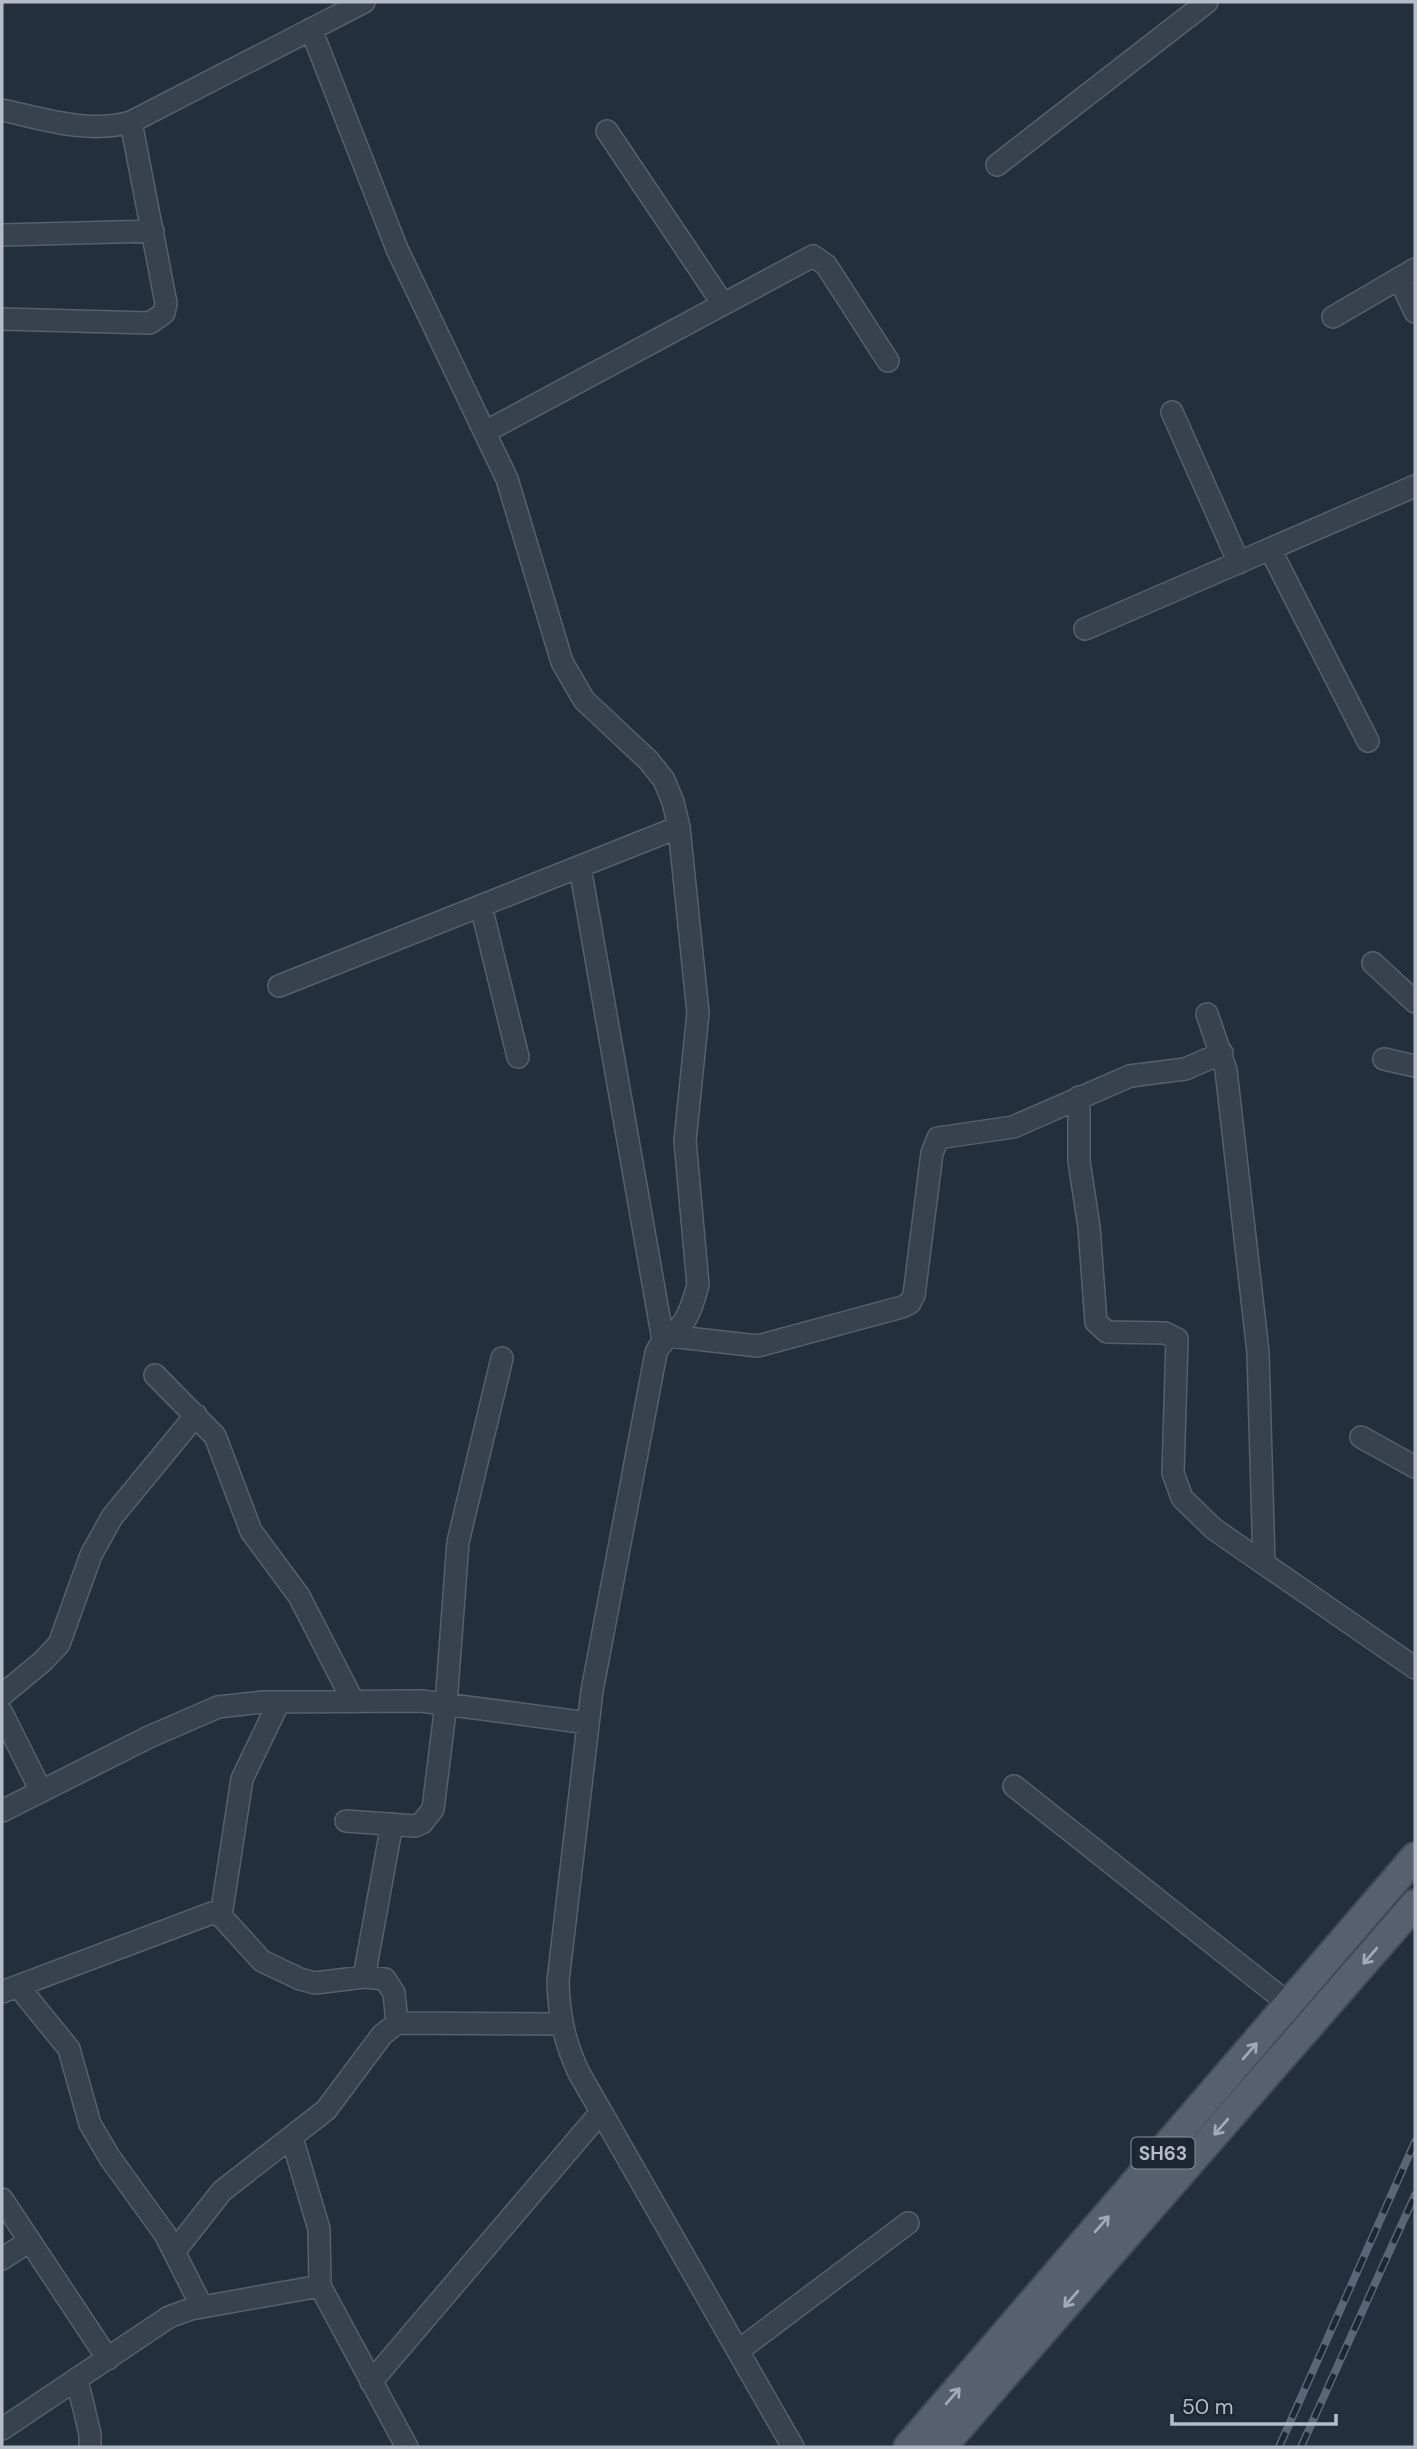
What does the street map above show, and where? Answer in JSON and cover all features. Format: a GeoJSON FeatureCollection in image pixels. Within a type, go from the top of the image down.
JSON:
{"type":"FeatureCollection","features":[{"type":"Feature","properties":{"kind":"main road","name":"SH63"},"geometry":{"type":"LineString","coordinates":[[908,2447],[1415,1857]]}},
{"type":"Feature","properties":{"kind":"main road","name":"SH63"},"geometry":{"type":"LineString","coordinates":[[942,2447],[1415,1904]]}},
{"type":"Feature","properties":{"kind":"street"},"geometry":{"type":"LineString","coordinates":[[2,110],[89,128],[105,128],[131,122],[364,2]]}},
{"type":"Feature","properties":{"kind":"street"},"geometry":{"type":"LineString","coordinates":[[997,165],[1207,2]]}},
{"type":"Feature","properties":{"kind":"street"},"geometry":{"type":"LineString","coordinates":[[311,29],[397,249],[507,479],[562,662],[584,700],[649,761],[664,780],[680,827],[698,1013],[685,1141],[698,1285],[688,1314],[656,1353],[588,1723],[558,1981],[561,2024],[566,2044],[601,2112],[793,2447]]}},
{"type":"Feature","properties":{"kind":"street"},"geometry":{"type":"LineString","coordinates":[[2,319],[150,323],[158,320],[164,313],[166,303],[131,122]]}},
{"type":"Feature","properties":{"kind":"street"},"geometry":{"type":"LineString","coordinates":[[607,131],[723,304]]}},
{"type":"Feature","properties":{"kind":"street"},"geometry":{"type":"LineString","coordinates":[[2,234],[153,231]]}},
{"type":"Feature","properties":{"kind":"street"},"geometry":{"type":"LineString","coordinates":[[485,432],[807,258],[820,258],[888,361]]}},
{"type":"Feature","properties":{"kind":"street"},"geometry":{"type":"LineString","coordinates":[[1333,317],[1407,273],[1415,312]]}},
{"type":"Feature","properties":{"kind":"street"},"geometry":{"type":"LineString","coordinates":[[1172,412],[1239,563]]}},
{"type":"Feature","properties":{"kind":"street"},"geometry":{"type":"LineString","coordinates":[[1085,629],[1415,486]]}},
{"type":"Feature","properties":{"kind":"street"},"geometry":{"type":"LineString","coordinates":[[1270,549],[1368,741]]}},
{"type":"Feature","properties":{"kind":"street"},"geometry":{"type":"LineString","coordinates":[[279,986],[680,827]]}},
{"type":"Feature","properties":{"kind":"street"},"geometry":{"type":"LineString","coordinates":[[580,867],[666,1338]]}},
{"type":"Feature","properties":{"kind":"street"},"geometry":{"type":"LineString","coordinates":[[481,906],[518,1057]]}},
{"type":"Feature","properties":{"kind":"street"},"geometry":{"type":"LineString","coordinates":[[1373,963],[1415,1002]]}},
{"type":"Feature","properties":{"kind":"street"},"geometry":{"type":"LineString","coordinates":[[1207,1014],[1226,1070],[1258,1352],[1264,1563]]}},
{"type":"Feature","properties":{"kind":"street"},"geometry":{"type":"LineString","coordinates":[[666,1338],[758,1346],[902,1307],[914,1294],[932,1153],[938,1138],[1013,1127],[1130,1076],[1185,1069],[1222,1053]]}},
{"type":"Feature","properties":{"kind":"street"},"geometry":{"type":"LineString","coordinates":[[1384,1059],[1415,1066]]}},
{"type":"Feature","properties":{"kind":"street"},"geometry":{"type":"LineString","coordinates":[[1079,1097],[1079,1161],[1089,1227],[1096,1322],[1107,1332],[1165,1333],[1177,1339],[1173,1473],[1182,1498],[1202,1518],[1415,1668]]}},
{"type":"Feature","properties":{"kind":"street"},"geometry":{"type":"LineString","coordinates":[[345,1821],[415,1826],[422,1823],[433,1809],[446,1703],[458,1542],[502,1358]]}},
{"type":"Feature","properties":{"kind":"street"},"geometry":{"type":"LineString","coordinates":[[155,1375],[215,1436],[251,1531],[299,1596],[353,1701]]}},
{"type":"Feature","properties":{"kind":"street"},"geometry":{"type":"LineString","coordinates":[[2,1695],[43,1662],[59,1644],[101,1535],[112,1517],[196,1415]]}},
{"type":"Feature","properties":{"kind":"street"},"geometry":{"type":"LineString","coordinates":[[1361,1437],[1415,1467]]}},
{"type":"Feature","properties":{"kind":"street"},"geometry":{"type":"LineString","coordinates":[[2,1811],[218,1707],[279,1702],[446,1703],[588,1723]]}},
{"type":"Feature","properties":{"kind":"street"},"geometry":{"type":"LineString","coordinates":[[221,1916],[242,1779],[279,1702]]}},
{"type":"Feature","properties":{"kind":"street"},"geometry":{"type":"LineString","coordinates":[[2,1713],[41,1791]]}},
{"type":"Feature","properties":{"kind":"street"},"geometry":{"type":"LineString","coordinates":[[1014,1786],[1289,2004]]}},
{"type":"Feature","properties":{"kind":"street"},"geometry":{"type":"LineString","coordinates":[[364,1977],[392,1824]]}},
{"type":"Feature","properties":{"kind":"street"},"geometry":{"type":"LineString","coordinates":[[202,2307],[174,2252],[94,2132],[69,2049],[61,2036],[10,1989],[203,1914],[221,1916],[262,1961],[300,1979],[331,1983],[378,1976],[391,1984],[397,2023]]}},
{"type":"Feature","properties":{"kind":"street"},"geometry":{"type":"LineString","coordinates":[[174,2252],[222,2191],[326,2110],[382,2035],[397,2023],[561,2024]]}},
{"type":"Feature","properties":{"kind":"street"},"geometry":{"type":"LineString","coordinates":[[371,2382],[601,2112]]}},
{"type":"Feature","properties":{"kind":"street"},"geometry":{"type":"LineString","coordinates":[[292,2138],[319,2230],[320,2286],[407,2447]]}},
{"type":"Feature","properties":{"kind":"street"},"geometry":{"type":"LineString","coordinates":[[2,2199],[108,2359]]}},
{"type":"Feature","properties":{"kind":"street"},"geometry":{"type":"LineString","coordinates":[[738,2351],[908,2223]]}},
{"type":"Feature","properties":{"kind":"street"},"geometry":{"type":"LineString","coordinates":[[2,2259],[28,2242]]}},
{"type":"Feature","properties":{"kind":"street"},"geometry":{"type":"LineString","coordinates":[[2,2429],[169,2317],[202,2307],[320,2286]]}},
{"type":"Feature","properties":{"kind":"street"},"geometry":{"type":"LineString","coordinates":[[77,2379],[90,2434],[89,2447]]}},
{"type":"Feature","properties":{"kind":"railway"},"geometry":{"type":"LineString","coordinates":[[1279,2447],[1415,2142]]}},
{"type":"Feature","properties":{"kind":"railway"},"geometry":{"type":"LineString","coordinates":[[1301,2447],[1415,2195]]}}]}
